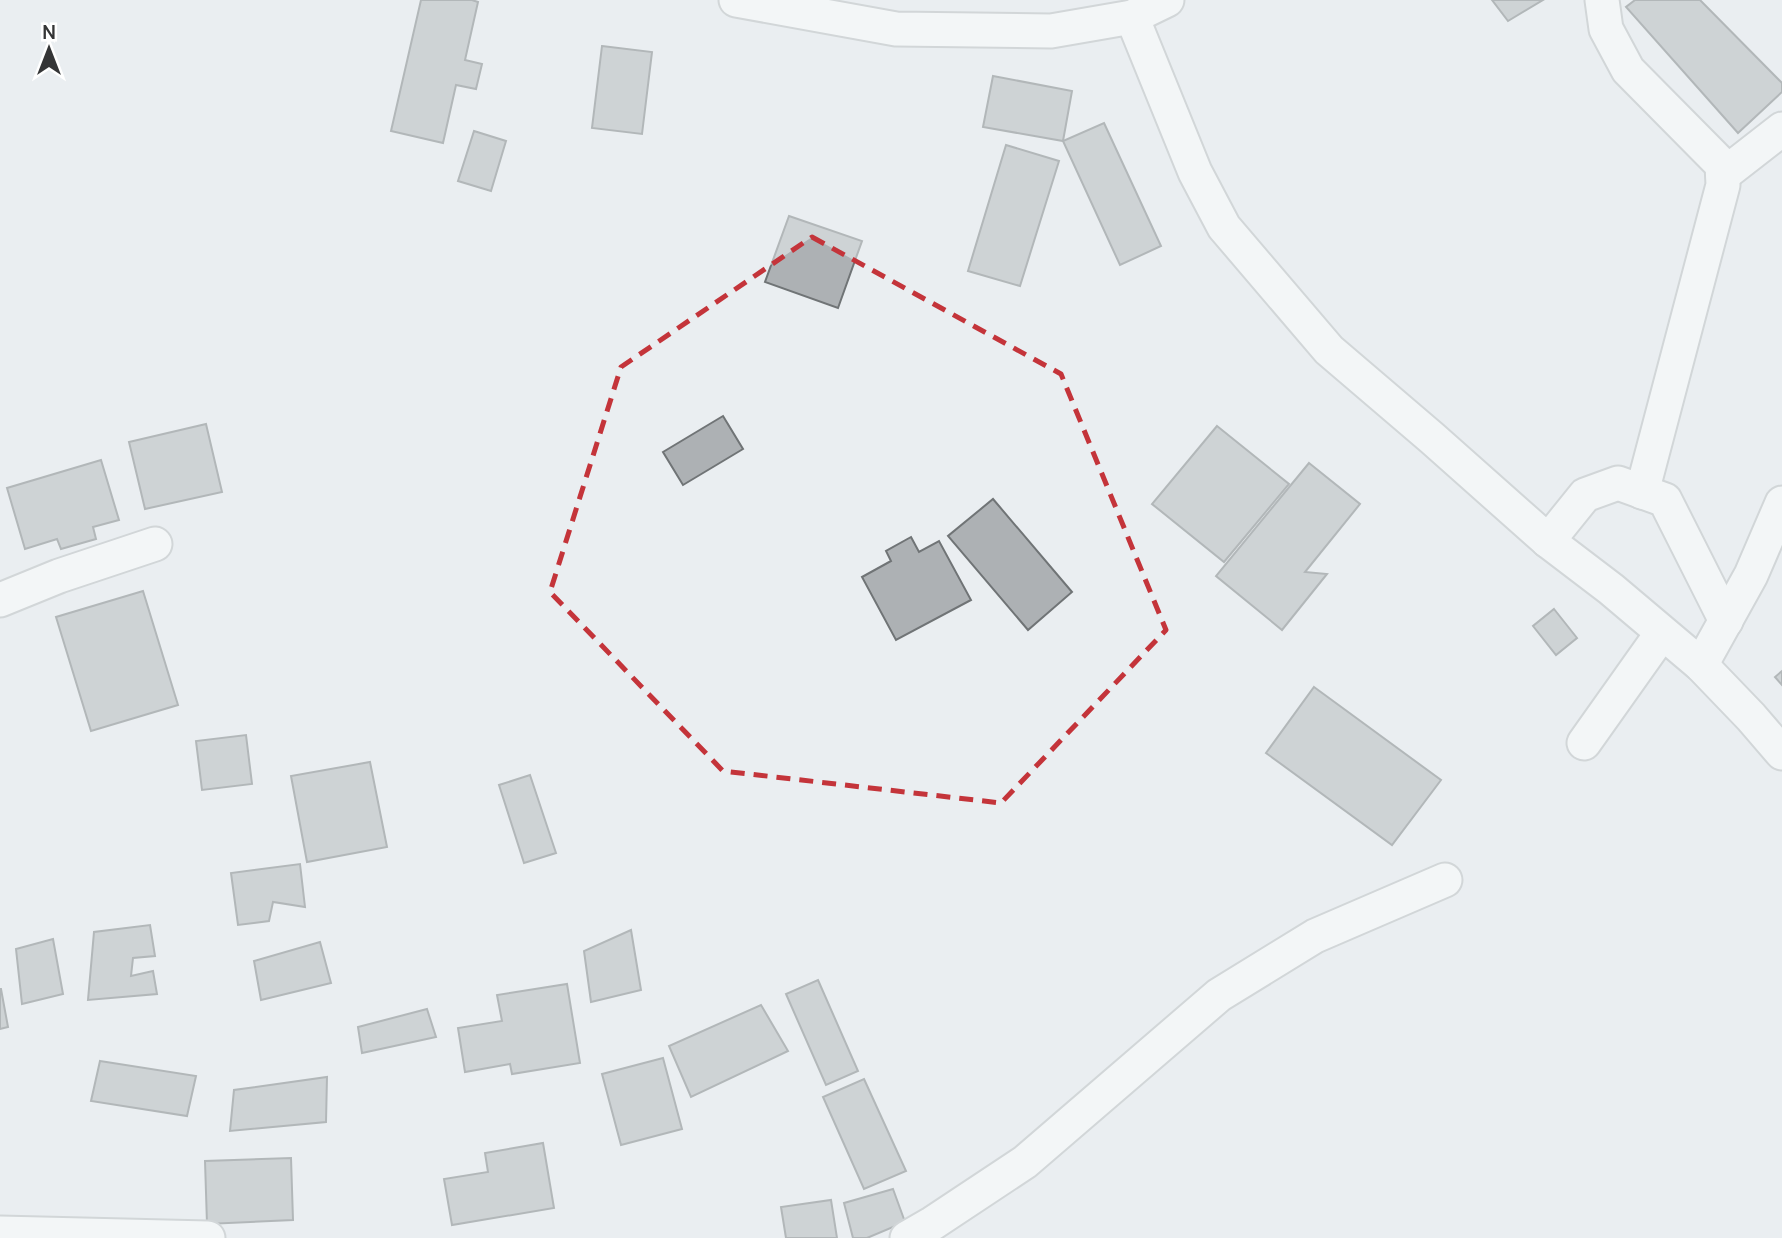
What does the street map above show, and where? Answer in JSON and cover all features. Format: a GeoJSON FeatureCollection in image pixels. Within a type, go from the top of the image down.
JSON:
{"type":"FeatureCollection","features":[{"type":"Feature","properties":{"kind":"street"},"geometry":{"type":"LineString","coordinates":[[736,0],[896,29],[1051,31],[1132,17],[1167,0]]}},
{"type":"Feature","properties":{"kind":"street"},"geometry":{"type":"LineString","coordinates":[[1602,0],[1606,29],[1628,70],[1722,165],[1723,175],[1723,185],[1642,492]]}},
{"type":"Feature","properties":{"kind":"street"},"geometry":{"type":"LineString","coordinates":[[1132,17],[1195,172],[1224,226],[1329,350],[1548,541],[1611,589],[1701,665],[1782,753]]}},
{"type":"Feature","properties":{"kind":"street"},"geometry":{"type":"LineString","coordinates":[[1723,175],[1782,130]]}},
{"type":"Feature","properties":{"kind":"street"},"geometry":{"type":"LineString","coordinates":[[1548,541],[1585,495],[1618,483],[1665,500],[1726,621]]}},
{"type":"Feature","properties":{"kind":"street"},"geometry":{"type":"LineString","coordinates":[[1701,665],[1751,575],[1774,545],[1782,503]]}},
{"type":"Feature","properties":{"kind":"street"},"geometry":{"type":"LineString","coordinates":[[0,600],[59,576],[155,544]]}},
{"type":"Feature","properties":{"kind":"street"},"geometry":{"type":"LineString","coordinates":[[1584,743],[1662,633]]}},
{"type":"Feature","properties":{"kind":"street"},"geometry":{"type":"LineString","coordinates":[[906,1238],[1025,1162],[1219,995],[1315,936],[1445,880]]}},
{"type":"Feature","properties":{"kind":"street"},"geometry":{"type":"LineString","coordinates":[[0,1233],[208,1238]]}},
{"type":"Feature","properties":{"kind":"highlighted area"},"geometry":{"type":"Polygon","coordinates":[[[812,237],[1061,374],[1166,630],[1001,803],[723,771],[550,592],[621,367],[812,237]]]}},
{"type":"Feature","properties":{"kind":"building"},"geometry":{"type":"Polygon","coordinates":[[[421,0],[478,2],[465,60],[482,64],[476,89],[456,85],[443,143],[391,131],[421,0]]]}},
{"type":"Feature","properties":{"kind":"building"},"geometry":{"type":"Polygon","coordinates":[[[1492,0],[1543,0],[1508,21],[1492,0]]]}},
{"type":"Feature","properties":{"kind":"building"},"geometry":{"type":"Polygon","coordinates":[[[1635,0],[1700,0],[1782,83],[1782,92],[1738,133],[1626,7],[1635,0]]]}},
{"type":"Feature","properties":{"kind":"building"},"geometry":{"type":"Polygon","coordinates":[[[602,46],[652,52],[642,134],[592,128],[602,46]]]}},
{"type":"Feature","properties":{"kind":"building"},"geometry":{"type":"Polygon","coordinates":[[[993,76],[1072,91],[1063,141],[983,127],[993,76]]]}},
{"type":"Feature","properties":{"kind":"building"},"geometry":{"type":"Polygon","coordinates":[[[1104,123],[1161,246],[1120,265],[1063,141],[1104,123]]]}},
{"type":"Feature","properties":{"kind":"building"},"geometry":{"type":"Polygon","coordinates":[[[474,131],[506,141],[491,191],[458,181],[474,131]]]}},
{"type":"Feature","properties":{"kind":"building"},"geometry":{"type":"Polygon","coordinates":[[[1006,145],[1059,161],[1020,286],[968,271],[1006,145]]]}},
{"type":"Feature","properties":{"kind":"building"},"geometry":{"type":"Polygon","coordinates":[[[789,216],[862,241],[838,308],[765,282],[789,216]]]}},
{"type":"Feature","properties":{"kind":"building"},"geometry":{"type":"Polygon","coordinates":[[[723,416],[743,449],[683,485],[663,452],[723,416]]]}},
{"type":"Feature","properties":{"kind":"building"},"geometry":{"type":"Polygon","coordinates":[[[206,424],[222,492],[145,509],[129,442],[206,424]]]}},
{"type":"Feature","properties":{"kind":"building"},"geometry":{"type":"Polygon","coordinates":[[[1217,426],[1289,484],[1224,562],[1152,504],[1217,426]]]}},
{"type":"Feature","properties":{"kind":"building"},"geometry":{"type":"Polygon","coordinates":[[[101,460],[119,520],[93,527],[96,539],[61,549],[57,539],[25,549],[7,488],[101,460]]]}},
{"type":"Feature","properties":{"kind":"building"},"geometry":{"type":"Polygon","coordinates":[[[1309,463],[1360,504],[1305,572],[1327,574],[1282,630],[1216,576],[1309,463]]]}},
{"type":"Feature","properties":{"kind":"building"},"geometry":{"type":"Polygon","coordinates":[[[993,499],[1072,592],[1028,630],[948,536],[993,499]]]}},
{"type":"Feature","properties":{"kind":"building"},"geometry":{"type":"Polygon","coordinates":[[[911,537],[919,552],[939,541],[971,600],[896,640],[862,577],[891,561],[886,551],[911,537]]]}},
{"type":"Feature","properties":{"kind":"building"},"geometry":{"type":"Polygon","coordinates":[[[143,591],[178,705],[91,731],[56,617],[143,591]]]}},
{"type":"Feature","properties":{"kind":"building"},"geometry":{"type":"Polygon","coordinates":[[[1554,609],[1577,638],[1556,655],[1533,626],[1554,609]]]}},
{"type":"Feature","properties":{"kind":"building"},"geometry":{"type":"Polygon","coordinates":[[[1782,671],[1782,685],[1775,677],[1782,671]]]}},
{"type":"Feature","properties":{"kind":"building"},"geometry":{"type":"Polygon","coordinates":[[[1314,687],[1441,780],[1392,845],[1266,753],[1314,687]]]}},
{"type":"Feature","properties":{"kind":"building"},"geometry":{"type":"Polygon","coordinates":[[[246,735],[252,784],[202,790],[196,741],[246,735]]]}},
{"type":"Feature","properties":{"kind":"building"},"geometry":{"type":"Polygon","coordinates":[[[370,762],[387,847],[307,862],[291,776],[370,762]]]}},
{"type":"Feature","properties":{"kind":"building"},"geometry":{"type":"Polygon","coordinates":[[[530,775],[556,853],[524,863],[499,785],[530,775]]]}},
{"type":"Feature","properties":{"kind":"building"},"geometry":{"type":"Polygon","coordinates":[[[300,864],[305,907],[273,902],[269,921],[238,925],[231,873],[300,864]]]}},
{"type":"Feature","properties":{"kind":"building"},"geometry":{"type":"Polygon","coordinates":[[[150,925],[155,956],[133,958],[131,976],[153,971],[157,994],[88,1000],[94,932],[150,925]]]}},
{"type":"Feature","properties":{"kind":"building"},"geometry":{"type":"Polygon","coordinates":[[[631,930],[641,990],[591,1002],[584,951],[631,930]]]}},
{"type":"Feature","properties":{"kind":"building"},"geometry":{"type":"Polygon","coordinates":[[[53,939],[63,994],[22,1004],[16,949],[53,939]]]}},
{"type":"Feature","properties":{"kind":"building"},"geometry":{"type":"Polygon","coordinates":[[[320,942],[331,983],[261,1000],[254,961],[320,942]]]}},
{"type":"Feature","properties":{"kind":"building"},"geometry":{"type":"Polygon","coordinates":[[[818,980],[858,1071],[826,1085],[786,994],[818,980]]]}},
{"type":"Feature","properties":{"kind":"building"},"geometry":{"type":"Polygon","coordinates":[[[567,984],[580,1063],[512,1074],[510,1064],[465,1072],[458,1028],[502,1021],[497,995],[567,984]]]}},
{"type":"Feature","properties":{"kind":"building"},"geometry":{"type":"Polygon","coordinates":[[[0,989],[8,1027],[0,1029],[0,989]]]}},
{"type":"Feature","properties":{"kind":"building"},"geometry":{"type":"Polygon","coordinates":[[[761,1005],[788,1051],[691,1097],[669,1046],[761,1005]]]}},
{"type":"Feature","properties":{"kind":"building"},"geometry":{"type":"Polygon","coordinates":[[[427,1009],[436,1037],[362,1053],[358,1027],[427,1009]]]}},
{"type":"Feature","properties":{"kind":"building"},"geometry":{"type":"Polygon","coordinates":[[[663,1058],[682,1129],[621,1145],[602,1074],[663,1058]]]}},
{"type":"Feature","properties":{"kind":"building"},"geometry":{"type":"Polygon","coordinates":[[[100,1061],[196,1076],[187,1116],[91,1101],[100,1061]]]}},
{"type":"Feature","properties":{"kind":"building"},"geometry":{"type":"Polygon","coordinates":[[[327,1077],[326,1122],[230,1131],[234,1090],[327,1077]]]}},
{"type":"Feature","properties":{"kind":"building"},"geometry":{"type":"Polygon","coordinates":[[[864,1079],[906,1171],[864,1189],[823,1097],[864,1079]]]}},
{"type":"Feature","properties":{"kind":"building"},"geometry":{"type":"Polygon","coordinates":[[[543,1143],[554,1208],[452,1225],[444,1179],[488,1172],[485,1153],[543,1143]]]}},
{"type":"Feature","properties":{"kind":"building"},"geometry":{"type":"Polygon","coordinates":[[[291,1158],[293,1220],[207,1224],[205,1161],[291,1158]]]}},
{"type":"Feature","properties":{"kind":"building"},"geometry":{"type":"Polygon","coordinates":[[[893,1189],[905,1222],[867,1238],[853,1238],[844,1203],[893,1189]]]}},
{"type":"Feature","properties":{"kind":"building"},"geometry":{"type":"Polygon","coordinates":[[[831,1200],[837,1238],[786,1238],[781,1207],[831,1200]]]}}]}
